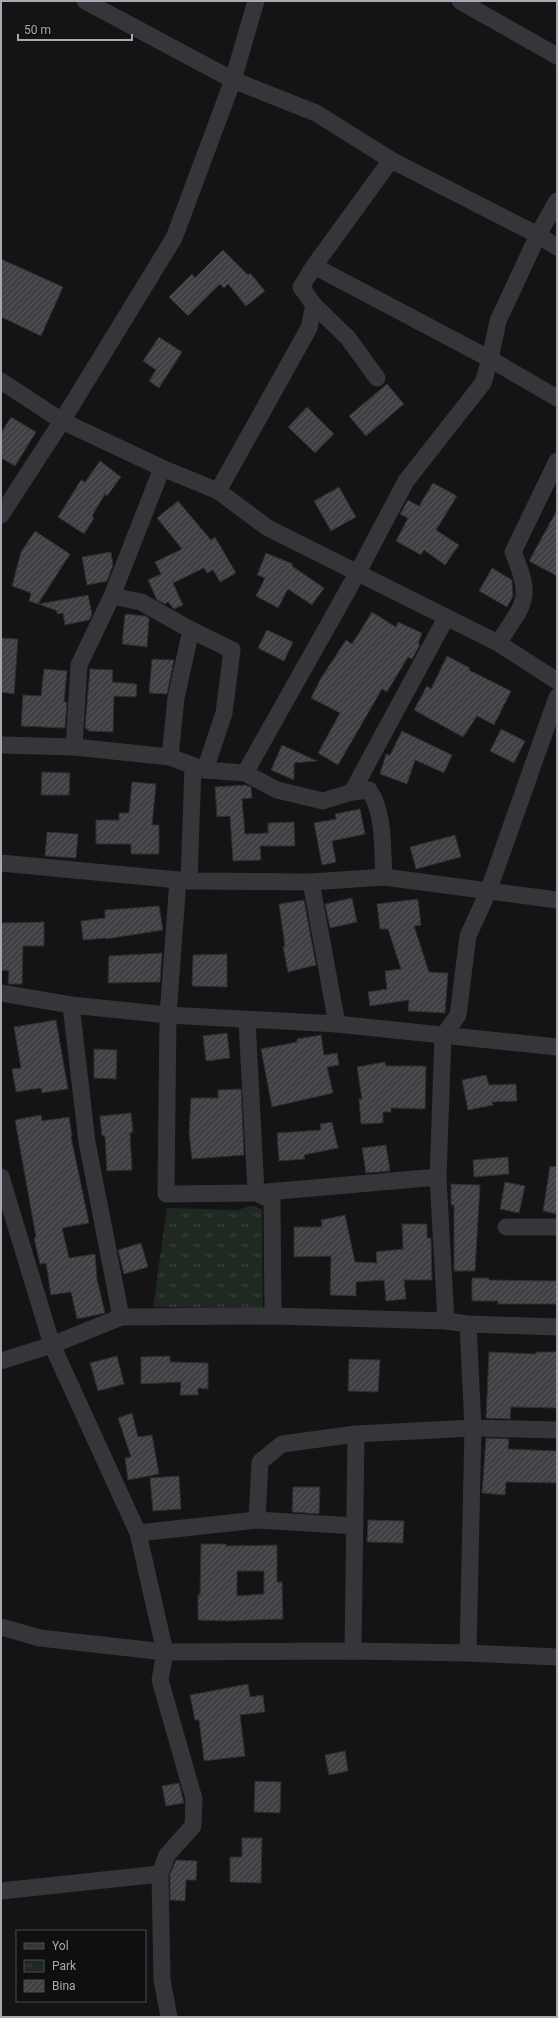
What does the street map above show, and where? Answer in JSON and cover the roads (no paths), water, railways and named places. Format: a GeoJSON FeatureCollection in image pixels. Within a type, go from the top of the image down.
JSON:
{"type":"FeatureCollection","features":[{"type":"Feature","properties":{"kind":"street"},"geometry":{"type":"LineString","coordinates":[[85,1],[233,80],[316,113],[391,160],[538,235],[557,247]]}},
{"type":"Feature","properties":{"kind":"street"},"geometry":{"type":"LineString","coordinates":[[1,515],[62,421],[174,238],[233,80],[256,1]]}},
{"type":"Feature","properties":{"kind":"street"},"geometry":{"type":"LineString","coordinates":[[460,1],[557,56]]}},
{"type":"Feature","properties":{"kind":"street"},"geometry":{"type":"LineString","coordinates":[[377,378],[348,338],[314,306],[301,287],[314,266],[391,160]]}},
{"type":"Feature","properties":{"kind":"street"},"geometry":{"type":"LineString","coordinates":[[244,773],[358,572],[406,481],[482,383],[490,359],[498,321],[538,235],[557,201]]}},
{"type":"Feature","properties":{"kind":"street"},"geometry":{"type":"LineString","coordinates":[[314,266],[490,359],[557,398]]}},
{"type":"Feature","properties":{"kind":"street"},"geometry":{"type":"LineString","coordinates":[[218,491],[309,328],[314,306]]}},
{"type":"Feature","properties":{"kind":"street"},"geometry":{"type":"LineString","coordinates":[[1,381],[62,421],[162,468],[218,491],[268,528],[498,643],[557,681]]}},
{"type":"Feature","properties":{"kind":"street"},"geometry":{"type":"LineString","coordinates":[[498,643],[521,609],[525,592],[522,574],[513,552],[557,461]]}},
{"type":"Feature","properties":{"kind":"street"},"geometry":{"type":"LineString","coordinates":[[74,747],[79,665],[112,596],[162,468]]}},
{"type":"Feature","properties":{"kind":"street"},"geometry":{"type":"LineString","coordinates":[[112,596],[141,602],[191,630],[232,650],[224,713],[199,768],[183,881],[168,1015],[166,1194],[256,1193],[438,1177]]}},
{"type":"Feature","properties":{"kind":"street"},"geometry":{"type":"LineString","coordinates":[[352,792],[446,618]]}},
{"type":"Feature","properties":{"kind":"street"},"geometry":{"type":"LineString","coordinates":[[170,757],[176,698],[191,630]]}},
{"type":"Feature","properties":{"kind":"street"},"geometry":{"type":"LineString","coordinates":[[446,1321],[438,1177],[443,1036],[458,1015],[468,936],[488,892],[557,697]]}},
{"type":"Feature","properties":{"kind":"street"},"geometry":{"type":"LineString","coordinates":[[1,745],[74,747],[170,757],[199,768],[244,773],[277,790],[323,801],[352,792],[368,790],[376,800],[384,877]]}},
{"type":"Feature","properties":{"kind":"street"},"geometry":{"type":"LineString","coordinates":[[1,863],[183,881],[312,882],[384,877],[557,900]]}},
{"type":"Feature","properties":{"kind":"street"},"geometry":{"type":"LineString","coordinates":[[312,882],[337,1024]]}},
{"type":"Feature","properties":{"kind":"street"},"geometry":{"type":"LineString","coordinates":[[1,993],[71,1006],[168,1015],[337,1024],[557,1048]]}},
{"type":"Feature","properties":{"kind":"street"},"geometry":{"type":"LineString","coordinates":[[71,1006],[87,1142],[121,1317]]}},
{"type":"Feature","properties":{"kind":"street"},"geometry":{"type":"LineString","coordinates":[[247,1020],[256,1193]]}},
{"type":"Feature","properties":{"kind":"street"},"geometry":{"type":"LineString","coordinates":[[1,1177],[52,1345],[138,1533],[165,1652],[160,1680],[194,1799],[193,1826],[166,1854],[160,1874],[162,1980],[170,2017]]}},
{"type":"Feature","properties":{"kind":"street"},"geometry":{"type":"LineString","coordinates":[[256,1193],[272,1200],[273,1316]]}},
{"type":"Feature","properties":{"kind":"street"},"geometry":{"type":"LineString","coordinates":[[506,1227],[557,1227]]}},
{"type":"Feature","properties":{"kind":"street"},"geometry":{"type":"LineString","coordinates":[[1,1361],[52,1345],[121,1317],[273,1316],[446,1321],[468,1324],[557,1327]]}},
{"type":"Feature","properties":{"kind":"street"},"geometry":{"type":"LineString","coordinates":[[468,1324],[473,1428],[468,1653]]}},
{"type":"Feature","properties":{"kind":"street"},"geometry":{"type":"LineString","coordinates":[[257,1520],[260,1462],[282,1444],[356,1434],[473,1428],[557,1430]]}},
{"type":"Feature","properties":{"kind":"street"},"geometry":{"type":"LineString","coordinates":[[353,1651],[356,1434]]}},
{"type":"Feature","properties":{"kind":"street"},"geometry":{"type":"LineString","coordinates":[[138,1533],[257,1520],[355,1526]]}},
{"type":"Feature","properties":{"kind":"street"},"geometry":{"type":"LineString","coordinates":[[1,1627],[40,1638],[165,1652],[353,1651],[468,1653],[557,1657]]}},
{"type":"Feature","properties":{"kind":"street"},"geometry":{"type":"LineString","coordinates":[[1,1891],[160,1874]]}}]}
